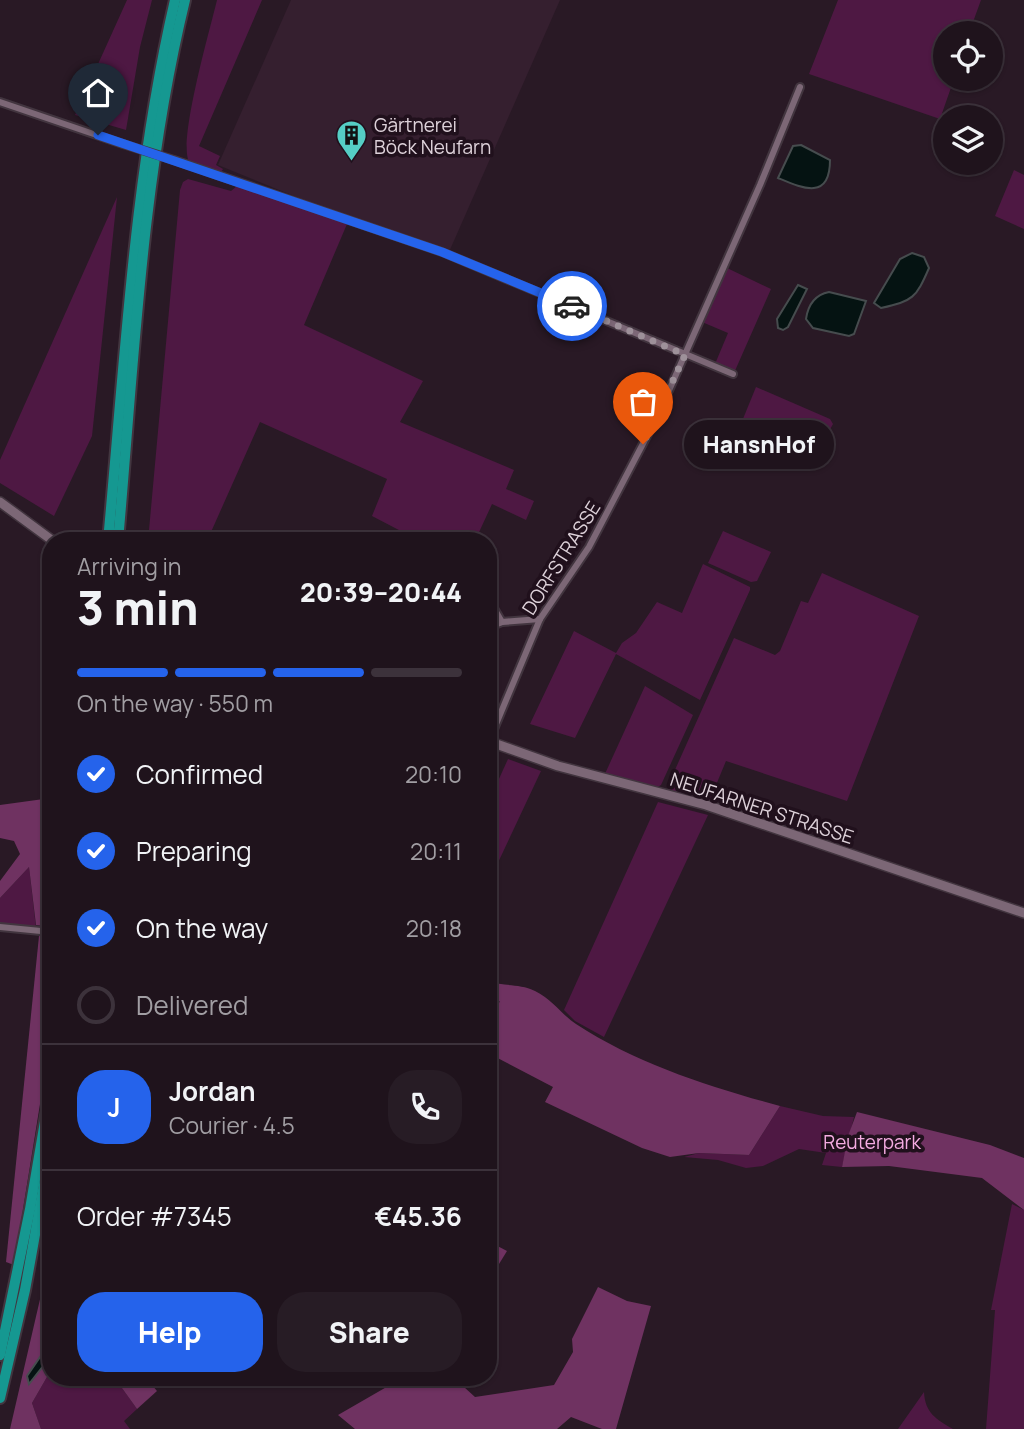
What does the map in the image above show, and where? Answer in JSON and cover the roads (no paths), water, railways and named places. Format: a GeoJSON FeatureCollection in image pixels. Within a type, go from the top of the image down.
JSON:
{"type":"FeatureCollection","features":[{"type":"Feature","properties":{"kind":"highway"},"geometry":{"type":"LineString","coordinates":[[109,532],[138,206],[160,70],[175,0]]}},
{"type":"Feature","properties":{"kind":"highway"},"geometry":{"type":"LineString","coordinates":[[119,532],[149,206],[158,137],[186,0]]}},
{"type":"Feature","properties":{"kind":"highway"},"geometry":{"type":"LineString","coordinates":[[0,1355],[42,1139]]}},
{"type":"Feature","properties":{"kind":"highway"},"geometry":{"type":"LineString","coordinates":[[0,1398],[42,1194]]}},
{"type":"Feature","properties":{"kind":"street","name":"DORFSTRASSE"},"geometry":{"type":"LineString","coordinates":[[497,722],[540,619],[607,515],[685,355],[800,87]]}},
{"type":"Feature","properties":{"kind":"street"},"geometry":{"type":"LineString","coordinates":[[0,102],[442,252],[733,374]]}},
{"type":"Feature","properties":{"kind":"street"},"geometry":{"type":"LineString","coordinates":[[0,502],[42,533]]}},
{"type":"Feature","properties":{"kind":"street"},"geometry":{"type":"LineString","coordinates":[[497,613],[502,622]]}},
{"type":"Feature","properties":{"kind":"street"},"geometry":{"type":"LineString","coordinates":[[497,624],[540,619]]}},
{"type":"Feature","properties":{"kind":"street","name":"NEUFARNER STRASSE"},"geometry":{"type":"LineString","coordinates":[[497,744],[558,766],[706,805],[1024,913]]}},
{"type":"Feature","properties":{"kind":"street"},"geometry":{"type":"LineString","coordinates":[[0,927],[42,931]]}},
{"type":"Feature","properties":{"kind":"place","name":"Gärtnerei Böck Neufarn"},"geometry":{"type":"Point","coordinates":[351,163]}},
{"type":"Feature","properties":{"kind":"place","name":"HansnHof"},"geometry":{"type":"Point","coordinates":[643,444]}},
{"type":"Feature","properties":{"kind":"park label","name":"Reuterpark"},"geometry":{"type":"Point","coordinates":[872,1142]}}]}
